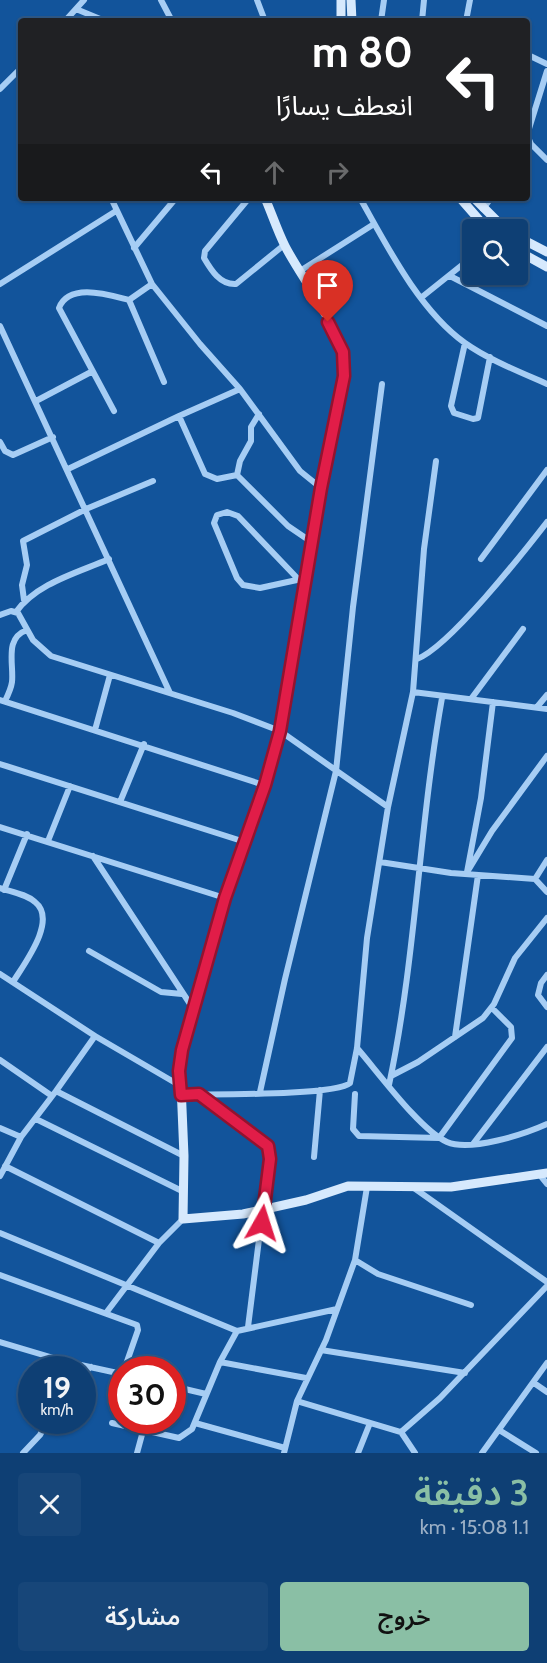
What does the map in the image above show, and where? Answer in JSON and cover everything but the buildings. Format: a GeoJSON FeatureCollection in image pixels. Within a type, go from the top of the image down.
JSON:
{"type":"FeatureCollection","features":[{"type":"Feature","properties":{"kind":"street"},"geometry":{"type":"LineString","coordinates":[[68,18],[84,0]]}},
{"type":"Feature","properties":{"kind":"street"},"geometry":{"type":"LineString","coordinates":[[161,0],[170,18]]}},
{"type":"Feature","properties":{"kind":"street"},"geometry":{"type":"LineString","coordinates":[[257,0],[264,18]]}},
{"type":"Feature","properties":{"kind":"street"},"geometry":{"type":"LineString","coordinates":[[341,0],[341,18]]}},
{"type":"Feature","properties":{"kind":"street"},"geometry":{"type":"LineString","coordinates":[[351,0],[352,18]]}},
{"type":"Feature","properties":{"kind":"street"},"geometry":{"type":"LineString","coordinates":[[381,18],[384,0]]}},
{"type":"Feature","properties":{"kind":"street"},"geometry":{"type":"LineString","coordinates":[[422,18],[424,0]]}},
{"type":"Feature","properties":{"kind":"street"},"geometry":{"type":"LineString","coordinates":[[467,18],[470,0]]}},
{"type":"Feature","properties":{"kind":"street"},"geometry":{"type":"LineString","coordinates":[[76,9],[96,18]]}},
{"type":"Feature","properties":{"kind":"street"},"geometry":{"type":"LineString","coordinates":[[530,56],[547,64]]}},
{"type":"Feature","properties":{"kind":"street"},"geometry":{"type":"LineString","coordinates":[[0,89],[18,71]]}},
{"type":"Feature","properties":{"kind":"street"},"geometry":{"type":"LineString","coordinates":[[530,125],[547,71]]}},
{"type":"Feature","properties":{"kind":"street"},"geometry":{"type":"LineString","coordinates":[[530,142],[547,160]]}},
{"type":"Feature","properties":{"kind":"street"},"geometry":{"type":"LineString","coordinates":[[112,201],[152,284],[200,344],[240,388],[300,471],[321,488]]}},
{"type":"Feature","properties":{"kind":"street"},"geometry":{"type":"LineString","coordinates":[[134,248],[173,201]]}},
{"type":"Feature","properties":{"kind":"street"},"geometry":{"type":"LineString","coordinates":[[247,201],[205,251],[204,258],[215,274],[228,284],[240,283],[284,245]]}},
{"type":"Feature","properties":{"kind":"street"},"geometry":{"type":"LineString","coordinates":[[183,1219],[184,1156],[179,1085],[180,1061],[225,898],[265,785],[280,731],[303,579],[314,543],[321,488],[345,362],[338,340],[284,245],[266,201]]}},
{"type":"Feature","properties":{"kind":"street"},"geometry":{"type":"LineString","coordinates":[[362,201],[410,282],[437,318],[465,343],[547,384]]}},
{"type":"Feature","properties":{"kind":"street"},"geometry":{"type":"LineString","coordinates":[[463,201],[479,219]]}},
{"type":"Feature","properties":{"kind":"street"},"geometry":{"type":"LineString","coordinates":[[476,201],[494,219]]}},
{"type":"Feature","properties":{"kind":"street"},"geometry":{"type":"LineString","coordinates":[[483,209],[489,201]]}},
{"type":"Feature","properties":{"kind":"street"},"geometry":{"type":"LineString","coordinates":[[0,284],[116,211]]}},
{"type":"Feature","properties":{"kind":"street"},"geometry":{"type":"LineString","coordinates":[[300,271],[374,224]]}},
{"type":"Feature","properties":{"kind":"street"},"geometry":{"type":"LineString","coordinates":[[528,242],[547,252]]}},
{"type":"Feature","properties":{"kind":"street"},"geometry":{"type":"LineString","coordinates":[[528,257],[547,267]]}},
{"type":"Feature","properties":{"kind":"street"},"geometry":{"type":"LineString","coordinates":[[422,297],[462,266]]}},
{"type":"Feature","properties":{"kind":"street"},"geometry":{"type":"LineString","coordinates":[[450,276],[547,326]]}},
{"type":"Feature","properties":{"kind":"street"},"geometry":{"type":"LineString","coordinates":[[114,411],[91,372],[59,308],[71,294],[85,292],[129,300],[152,284]]}},
{"type":"Feature","properties":{"kind":"street"},"geometry":{"type":"LineString","coordinates":[[129,300],[164,382]]}},
{"type":"Feature","properties":{"kind":"street"},"geometry":{"type":"LineString","coordinates":[[0,326],[170,693]]}},
{"type":"Feature","properties":{"kind":"street"},"geometry":{"type":"LineString","coordinates":[[465,343],[451,406],[454,413],[473,420],[478,418],[490,357]]}},
{"type":"Feature","properties":{"kind":"street"},"geometry":{"type":"LineString","coordinates":[[36,401],[91,372]]}},
{"type":"Feature","properties":{"kind":"street"},"geometry":{"type":"LineString","coordinates":[[260,1092],[287,969],[336,771],[353,607],[382,384]]}},
{"type":"Feature","properties":{"kind":"street"},"geometry":{"type":"LineString","coordinates":[[68,469],[240,388]]}},
{"type":"Feature","properties":{"kind":"street"},"geometry":{"type":"LineString","coordinates":[[237,475],[240,461],[251,441],[251,427],[259,414]]}},
{"type":"Feature","properties":{"kind":"street"},"geometry":{"type":"LineString","coordinates":[[179,416],[205,474],[217,479],[237,475]]}},
{"type":"Feature","properties":{"kind":"street"},"geometry":{"type":"LineString","coordinates":[[0,442],[5,451],[14,455],[53,437]]}},
{"type":"Feature","properties":{"kind":"street"},"geometry":{"type":"LineString","coordinates":[[181,1095],[320,1090],[344,1088],[350,1083],[357,1048],[367,939],[388,807],[413,692],[424,549],[436,461]]}},
{"type":"Feature","properties":{"kind":"street"},"geometry":{"type":"LineString","coordinates":[[481,559],[547,470]]}},
{"type":"Feature","properties":{"kind":"street"},"geometry":{"type":"LineString","coordinates":[[237,475],[288,526],[314,543]]}},
{"type":"Feature","properties":{"kind":"street"},"geometry":{"type":"LineString","coordinates":[[24,600],[22,585],[27,566],[23,541],[86,509],[153,481]]}},
{"type":"Feature","properties":{"kind":"street"},"geometry":{"type":"LineString","coordinates":[[227,512],[238,516],[303,579],[260,588],[243,585],[237,578],[214,524],[217,515],[227,512]]}},
{"type":"Feature","properties":{"kind":"street"},"geometry":{"type":"LineString","coordinates":[[417,659],[435,649],[518,560],[547,522]]}},
{"type":"Feature","properties":{"kind":"street"},"geometry":{"type":"LineString","coordinates":[[0,615],[16,612],[24,600],[42,588],[109,559]]}},
{"type":"Feature","properties":{"kind":"street"},"geometry":{"type":"LineString","coordinates":[[16,612],[21,616],[27,630],[41,650],[51,656],[170,693],[280,731],[388,807]]}},
{"type":"Feature","properties":{"kind":"street"},"geometry":{"type":"LineString","coordinates":[[471,699],[523,629]]}},
{"type":"Feature","properties":{"kind":"street"},"geometry":{"type":"LineString","coordinates":[[27,630],[17,635],[12,645],[12,682],[3,700],[265,785]]}},
{"type":"Feature","properties":{"kind":"street"},"geometry":{"type":"LineString","coordinates":[[95,730],[110,675]]}},
{"type":"Feature","properties":{"kind":"street"},"geometry":{"type":"LineString","coordinates":[[413,692],[442,698],[471,699],[547,710]]}},
{"type":"Feature","properties":{"kind":"street"},"geometry":{"type":"LineString","coordinates":[[537,707],[547,695]]}},
{"type":"Feature","properties":{"kind":"street"},"geometry":{"type":"LineString","coordinates":[[389,1085],[421,869],[426,803],[442,698]]}},
{"type":"Feature","properties":{"kind":"street"},"geometry":{"type":"LineString","coordinates":[[467,872],[481,798],[493,702]]}},
{"type":"Feature","properties":{"kind":"street"},"geometry":{"type":"LineString","coordinates":[[120,802],[144,744]]}},
{"type":"Feature","properties":{"kind":"street"},"geometry":{"type":"LineString","coordinates":[[467,872],[492,831],[547,756]]}},
{"type":"Feature","properties":{"kind":"street"},"geometry":{"type":"LineString","coordinates":[[0,764],[245,842]]}},
{"type":"Feature","properties":{"kind":"street"},"geometry":{"type":"LineString","coordinates":[[48,841],[70,786]]}},
{"type":"Feature","properties":{"kind":"street"},"geometry":{"type":"LineString","coordinates":[[0,827],[225,898]]}},
{"type":"Feature","properties":{"kind":"street"},"geometry":{"type":"LineString","coordinates":[[13,982],[41,933],[44,918],[41,909],[33,900],[2,889],[27,834]]}},
{"type":"Feature","properties":{"kind":"street"},"geometry":{"type":"LineString","coordinates":[[93,856],[194,1010]]}},
{"type":"Feature","properties":{"kind":"street"},"geometry":{"type":"LineString","coordinates":[[535,879],[547,860]]}},
{"type":"Feature","properties":{"kind":"street"},"geometry":{"type":"LineString","coordinates":[[380,862],[421,869],[535,879],[547,892]]}},
{"type":"Feature","properties":{"kind":"street"},"geometry":{"type":"LineString","coordinates":[[455,1037],[478,875]]}},
{"type":"Feature","properties":{"kind":"street"},"geometry":{"type":"LineString","coordinates":[[391,1076],[483,1018],[492,1008],[515,958],[547,918]]}},
{"type":"Feature","properties":{"kind":"street"},"geometry":{"type":"LineString","coordinates":[[89,951],[161,992],[182,994]]}},
{"type":"Feature","properties":{"kind":"street"},"geometry":{"type":"LineString","coordinates":[[0,974],[179,1085]]}},
{"type":"Feature","properties":{"kind":"street"},"geometry":{"type":"LineString","coordinates":[[547,975],[541,983],[538,995],[547,1007]]}},
{"type":"Feature","properties":{"kind":"street"},"geometry":{"type":"LineString","coordinates":[[439,1138],[512,1038],[511,1027],[492,1008]]}},
{"type":"Feature","properties":{"kind":"street"},"geometry":{"type":"LineString","coordinates":[[0,1176],[21,1137],[95,1035]]}},
{"type":"Feature","properties":{"kind":"street"},"geometry":{"type":"LineString","coordinates":[[473,1144],[547,1047]]}},
{"type":"Feature","properties":{"kind":"street"},"geometry":{"type":"LineString","coordinates":[[357,1048],[439,1138]]}},
{"type":"Feature","properties":{"kind":"street"},"geometry":{"type":"LineString","coordinates":[[0,1060],[54,1093],[184,1156]]}},
{"type":"Feature","properties":{"kind":"street"},"geometry":{"type":"LineString","coordinates":[[314,1157],[320,1090]]}},
{"type":"Feature","properties":{"kind":"street"},"geometry":{"type":"LineString","coordinates":[[199,1094],[268,1146],[270,1159],[248,1327]]}},
{"type":"Feature","properties":{"kind":"street"},"geometry":{"type":"LineString","coordinates":[[355,1094],[352,1129],[359,1136],[439,1138],[456,1144],[473,1144],[508,1137],[547,1124]]}},
{"type":"Feature","properties":{"kind":"street"},"geometry":{"type":"LineString","coordinates":[[36,1119],[184,1192]]}},
{"type":"Feature","properties":{"kind":"street"},"geometry":{"type":"LineString","coordinates":[[0,1128],[21,1137]]}},
{"type":"Feature","properties":{"kind":"street"},"geometry":{"type":"LineString","coordinates":[[5,1166],[159,1243]]}},
{"type":"Feature","properties":{"kind":"street"},"geometry":{"type":"LineString","coordinates":[[106,1313],[159,1243],[183,1219],[263,1209],[306,1200],[348,1186],[414,1188],[486,1183],[543,1174],[547,1184]]}},
{"type":"Feature","properties":{"kind":"street"},"geometry":{"type":"LineString","coordinates":[[195,1423],[284,1451],[297,1401],[321,1350],[355,1260],[367,1187]]}},
{"type":"Feature","properties":{"kind":"street"},"geometry":{"type":"LineString","coordinates":[[402,1432],[465,1373],[547,1284],[414,1188]]}},
{"type":"Feature","properties":{"kind":"street"},"geometry":{"type":"LineString","coordinates":[[0,1233],[237,1331]]}},
{"type":"Feature","properties":{"kind":"street"},"geometry":{"type":"LineString","coordinates":[[355,1260],[378,1274],[471,1305]]}},
{"type":"Feature","properties":{"kind":"street"},"geometry":{"type":"LineString","coordinates":[[0,1275],[133,1322],[138,1328],[129,1356]]}},
{"type":"Feature","properties":{"kind":"street"},"geometry":{"type":"LineString","coordinates":[[158,1434],[179,1438],[188,1433],[195,1423],[220,1362],[237,1331],[337,1309]]}},
{"type":"Feature","properties":{"kind":"street"},"geometry":{"type":"LineString","coordinates":[[0,1342],[51,1356]]}},
{"type":"Feature","properties":{"kind":"street"},"geometry":{"type":"LineString","coordinates":[[321,1350],[465,1373]]}},
{"type":"Feature","properties":{"kind":"street"},"geometry":{"type":"LineString","coordinates":[[220,1362],[306,1378]]}},
{"type":"Feature","properties":{"kind":"street"},"geometry":{"type":"LineString","coordinates":[[482,1453],[547,1363]]}},
{"type":"Feature","properties":{"kind":"street"},"geometry":{"type":"LineString","coordinates":[[534,1383],[547,1392]]}},
{"type":"Feature","properties":{"kind":"street"},"geometry":{"type":"LineString","coordinates":[[186,1389],[206,1394]]}},
{"type":"Feature","properties":{"kind":"street"},"geometry":{"type":"LineString","coordinates":[[297,1401],[402,1432],[415,1453]]}},
{"type":"Feature","properties":{"kind":"street"},"geometry":{"type":"LineString","coordinates":[[358,1453],[370,1422]]}},
{"type":"Feature","properties":{"kind":"street"},"geometry":{"type":"LineString","coordinates":[[499,1430],[536,1453]]}},
{"type":"Feature","properties":{"kind":"street"},"geometry":{"type":"LineString","coordinates":[[23,1453],[41,1434]]}},
{"type":"Feature","properties":{"kind":"street"},"geometry":{"type":"LineString","coordinates":[[137,1453],[142,1434]]}},
{"type":"Feature","properties":{"kind":"route"},"geometry":{"type":"LineString","coordinates":[[262,1223],[270,1159],[268,1146],[199,1094],[181,1095],[179,1071],[182,1050],[225,898],[265,785],[280,731],[314,543],[321,488],[344,376],[343,352],[328,322]]}}]}
